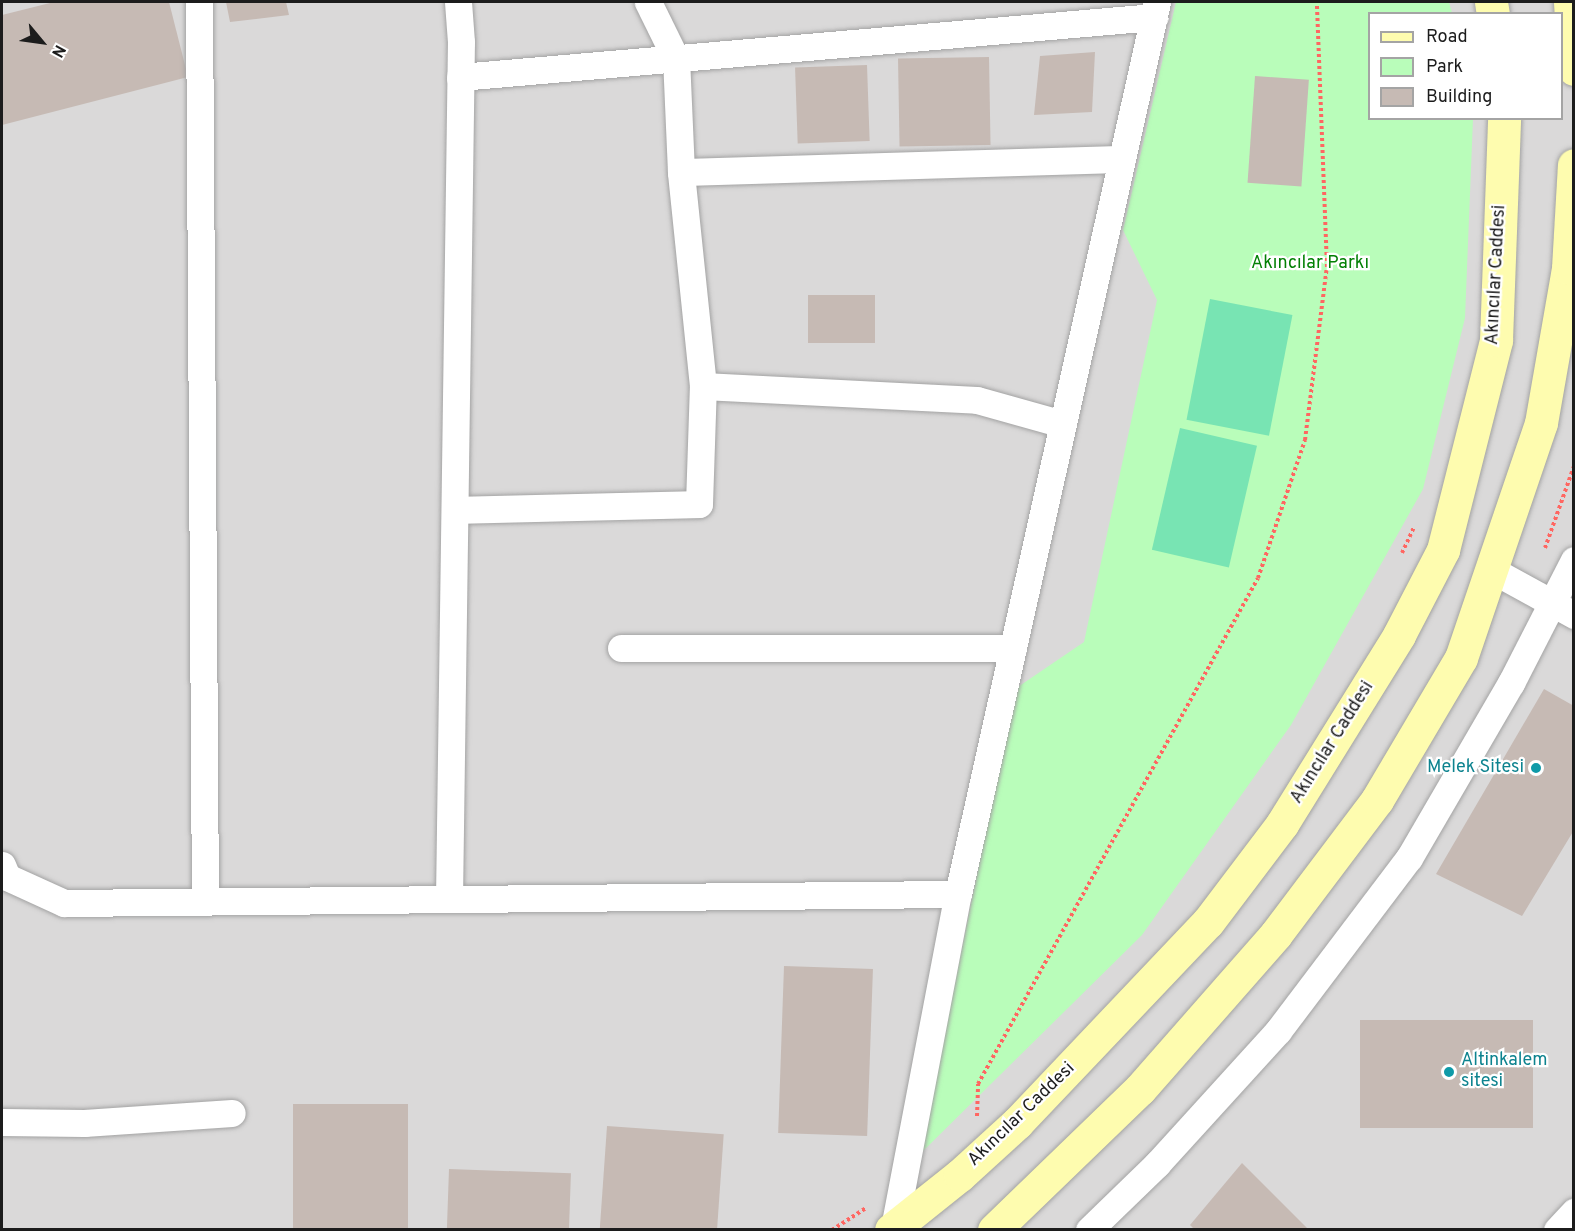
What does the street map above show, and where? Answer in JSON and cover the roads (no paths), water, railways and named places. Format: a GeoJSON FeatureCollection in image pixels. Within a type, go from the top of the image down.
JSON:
{"type":"FeatureCollection","features":[{"type":"Feature","properties":{"kind":"main road"},"geometry":{"type":"LineString","coordinates":[[1570,2],[1574,69]]}},
{"type":"Feature","properties":{"kind":"main road","name":"Akıncılar Caddesi"},"geometry":{"type":"LineString","coordinates":[[892,1229],[960,1175],[1017,1123],[1208,922],[1282,824],[1400,635],[1443,550],[1496,340],[1504,120]]}},
{"type":"Feature","properties":{"kind":"main road"},"geometry":{"type":"LineString","coordinates":[[994,1230],[1140,1089],[1326,872],[1377,800],[1461,658],[1541,423],[1569,268],[1574,165]]}},
{"type":"Feature","properties":{"kind":"street"},"geometry":{"type":"LineString","coordinates":[[200,2],[205,902]]}},
{"type":"Feature","properties":{"kind":"street"},"geometry":{"type":"LineString","coordinates":[[449,899],[460,77],[458,2]]}},
{"type":"Feature","properties":{"kind":"street"},"geometry":{"type":"LineString","coordinates":[[454,510],[699,504],[703,386],[681,172],[676,59],[648,2]]}},
{"type":"Feature","properties":{"kind":"street"},"geometry":{"type":"LineString","coordinates":[[460,77],[676,59],[1156,9],[958,894],[903,1185],[892,1229]]}},
{"type":"Feature","properties":{"kind":"street"},"geometry":{"type":"LineString","coordinates":[[681,172],[1122,159]]}},
{"type":"Feature","properties":{"kind":"street"},"geometry":{"type":"LineString","coordinates":[[703,386],[977,400],[1063,424]]}},
{"type":"Feature","properties":{"kind":"street"},"geometry":{"type":"LineString","coordinates":[[1089,1230],[1157,1164],[1278,1031],[1409,858],[1564,610],[1574,560]]}},
{"type":"Feature","properties":{"kind":"street"},"geometry":{"type":"LineString","coordinates":[[1492,570],[1564,610]]}},
{"type":"Feature","properties":{"kind":"street"},"geometry":{"type":"LineString","coordinates":[[621,648],[1013,648]]}},
{"type":"Feature","properties":{"kind":"street"},"geometry":{"type":"LineString","coordinates":[[2,865],[7,877],[64,903],[958,894]]}},
{"type":"Feature","properties":{"kind":"street"},"geometry":{"type":"LineString","coordinates":[[2,1122],[84,1123],[232,1113]]}},
{"type":"Feature","properties":{"kind":"street"},"geometry":{"type":"LineString","coordinates":[[1557,1230],[1574,1212]]}},
{"type":"Feature","properties":{"kind":"place","name":"Melek Sitesi"},"geometry":{"type":"Point","coordinates":[1536,768]}},
{"type":"Feature","properties":{"kind":"place","name":"Altinkalem sitesi"},"geometry":{"type":"Point","coordinates":[1449,1072]}},
{"type":"Feature","properties":{"kind":"park label","name":"Akıncılar Parkı"},"geometry":{"type":"Point","coordinates":[1310,264]}}]}
